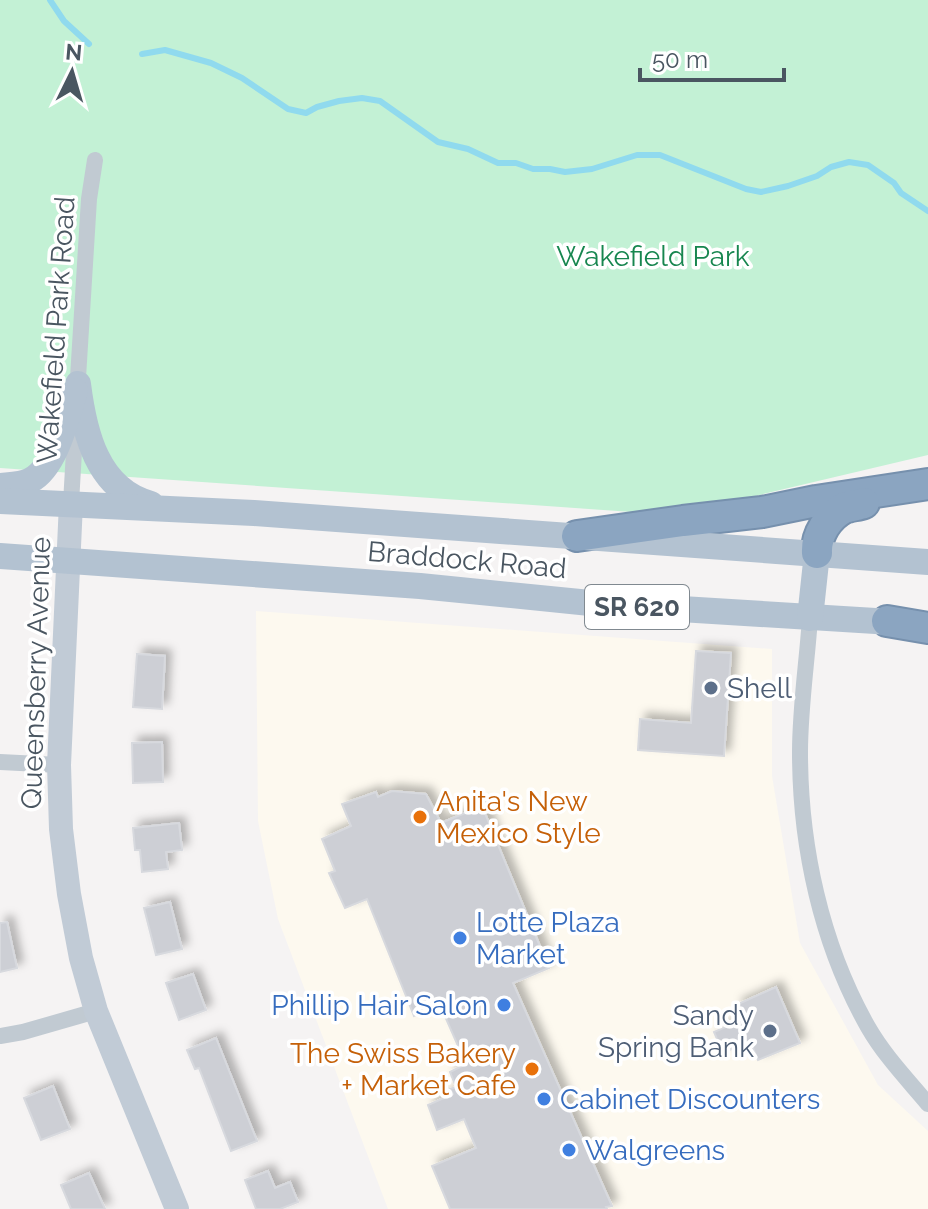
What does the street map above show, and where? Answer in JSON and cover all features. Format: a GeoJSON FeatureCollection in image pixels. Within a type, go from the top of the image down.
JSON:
{"type":"FeatureCollection","features":[{"type":"Feature","properties":{"kind":"highway"},"geometry":{"type":"LineString","coordinates":[[577,536],[762,512],[928,485]]}},
{"type":"Feature","properties":{"kind":"highway"},"geometry":{"type":"LineString","coordinates":[[817,553],[821,533],[830,519],[845,508],[928,485]]}},
{"type":"Feature","properties":{"kind":"highway"},"geometry":{"type":"LineString","coordinates":[[887,621],[928,626]]}},
{"type":"Feature","properties":{"kind":"main road"},"geometry":{"type":"LineString","coordinates":[[0,486],[31,481],[42,471],[59,443],[78,384]]}},
{"type":"Feature","properties":{"kind":"main road"},"geometry":{"type":"LineString","coordinates":[[78,384],[87,437],[102,468],[127,494],[144,503],[166,508]]}},
{"type":"Feature","properties":{"kind":"main road","name":"Braddock Road"},"geometry":{"type":"LineString","coordinates":[[0,501],[254,513],[928,562]]}},
{"type":"Feature","properties":{"kind":"main road"},"geometry":{"type":"LineString","coordinates":[[810,618],[817,553]]}},
{"type":"Feature","properties":{"kind":"main road","name":"Braddock Road"},"geometry":{"type":"LineString","coordinates":[[0,556],[420,586],[600,604],[887,621]]}},
{"type":"Feature","properties":{"kind":"street","name":"Wakefield Park Road"},"geometry":{"type":"LineString","coordinates":[[71,503],[89,199],[95,160]]}},
{"type":"Feature","properties":{"kind":"street","name":"Queensberry Avenue"},"geometry":{"type":"LineString","coordinates":[[71,503],[59,765],[61,829],[69,894],[81,958],[96,1011],[177,1209]]}},
{"type":"Feature","properties":{"kind":"street"},"geometry":{"type":"LineString","coordinates":[[810,618],[800,749],[801,799],[817,897],[840,966],[869,1028],[896,1067],[928,1104]]}},
{"type":"Feature","properties":{"kind":"street"},"geometry":{"type":"LineString","coordinates":[[0,762],[59,765]]}},
{"type":"Feature","properties":{"kind":"street"},"geometry":{"type":"LineString","coordinates":[[0,1036],[96,1011]]}},
{"type":"Feature","properties":{"kind":"shaded area"},"geometry":{"type":"Polygon","coordinates":[[[256,611],[772,649],[772,776],[800,943],[878,1085],[928,1131],[928,1209],[388,1209],[278,919],[258,821],[256,611]]]}},
{"type":"Feature","properties":{"kind":"green space","name":"Wakefield Park"},"geometry":{"type":"Polygon","coordinates":[[[0,0],[928,0],[928,455],[675,515],[0,468],[0,0]]]}},
{"type":"Feature","properties":{"kind":"building"},"geometry":{"type":"Polygon","coordinates":[[[696,651],[731,653],[724,756],[638,750],[640,719],[691,723],[696,651]]]}},
{"type":"Feature","properties":{"kind":"building"},"geometry":{"type":"Polygon","coordinates":[[[137,654],[165,656],[162,709],[133,707],[137,654]]]}},
{"type":"Feature","properties":{"kind":"building"},"geometry":{"type":"Polygon","coordinates":[[[162,742],[163,782],[133,783],[132,743],[162,742]]]}},
{"type":"Feature","properties":{"kind":"building"},"geometry":{"type":"Polygon","coordinates":[[[392,791],[426,794],[441,823],[482,806],[549,968],[513,983],[612,1206],[607,1209],[450,1209],[432,1166],[476,1148],[464,1119],[437,1130],[428,1105],[453,1094],[450,1089],[456,1087],[450,1072],[466,1064],[440,1005],[414,1016],[367,899],[345,908],[329,873],[335,871],[322,839],[351,826],[342,804],[376,792],[378,797],[392,791]]]}},
{"type":"Feature","properties":{"kind":"building"},"geometry":{"type":"Polygon","coordinates":[[[179,823],[182,850],[166,852],[168,869],[142,872],[140,850],[135,850],[133,828],[179,823]]]}},
{"type":"Feature","properties":{"kind":"building"},"geometry":{"type":"Polygon","coordinates":[[[170,902],[182,949],[156,955],[144,908],[170,902]]]}},
{"type":"Feature","properties":{"kind":"building"},"geometry":{"type":"Polygon","coordinates":[[[7,922],[17,968],[0,972],[0,923],[7,922]]]}},
{"type":"Feature","properties":{"kind":"building"},"geometry":{"type":"Polygon","coordinates":[[[193,974],[206,1010],[179,1020],[166,983],[193,974]]]}},
{"type":"Feature","properties":{"kind":"building","name":"Sandy Spring Bank"},"geometry":{"type":"Polygon","coordinates":[[[776,987],[800,1043],[758,1060],[750,1041],[723,1053],[714,1032],[742,1020],[736,1005],[776,987]]]}},
{"type":"Feature","properties":{"kind":"building"},"geometry":{"type":"Polygon","coordinates":[[[216,1038],[257,1141],[231,1151],[199,1068],[195,1069],[187,1050],[216,1038]]]}},
{"type":"Feature","properties":{"kind":"building"},"geometry":{"type":"Polygon","coordinates":[[[53,1086],[70,1129],[41,1140],[24,1098],[53,1086]]]}},
{"type":"Feature","properties":{"kind":"building"},"geometry":{"type":"Polygon","coordinates":[[[268,1171],[275,1188],[290,1182],[298,1202],[280,1209],[256,1209],[245,1180],[268,1171]]]}},
{"type":"Feature","properties":{"kind":"building"},"geometry":{"type":"Polygon","coordinates":[[[89,1173],[105,1209],[71,1209],[61,1185],[89,1173]]]}},
{"type":"Feature","properties":{"kind":"waterway"},"geometry":{"type":"LineString","coordinates":[[50,0],[64,21],[89,44]]}},
{"type":"Feature","properties":{"kind":"waterway"},"geometry":{"type":"LineString","coordinates":[[142,54],[165,50],[211,63],[242,78],[288,109],[306,113],[339,101],[362,98],[380,101],[438,142],[468,149],[498,163],[565,172],[592,169],[637,155],[660,155],[761,192],[788,186],[849,162],[868,165],[928,211]]}},
{"type":"Feature","properties":{"kind":"place","name":"Shell"},"geometry":{"type":"Point","coordinates":[711,688]}},
{"type":"Feature","properties":{"kind":"place","name":"Anita's New Mexico Style"},"geometry":{"type":"Point","coordinates":[420,817]}},
{"type":"Feature","properties":{"kind":"place","name":"Lotte Plaza Market"},"geometry":{"type":"Point","coordinates":[460,938]}},
{"type":"Feature","properties":{"kind":"place","name":"Phillip Hair Salon"},"geometry":{"type":"Point","coordinates":[504,1005]}},
{"type":"Feature","properties":{"kind":"place","name":"Sandy Spring Bank"},"geometry":{"type":"Point","coordinates":[770,1031]}},
{"type":"Feature","properties":{"kind":"place","name":"The Swiss Bakery + Market Cafe"},"geometry":{"type":"Point","coordinates":[532,1069]}},
{"type":"Feature","properties":{"kind":"place","name":"Cabinet Discounters"},"geometry":{"type":"Point","coordinates":[544,1099]}},
{"type":"Feature","properties":{"kind":"place","name":"Walgreens"},"geometry":{"type":"Point","coordinates":[569,1150]}}]}
